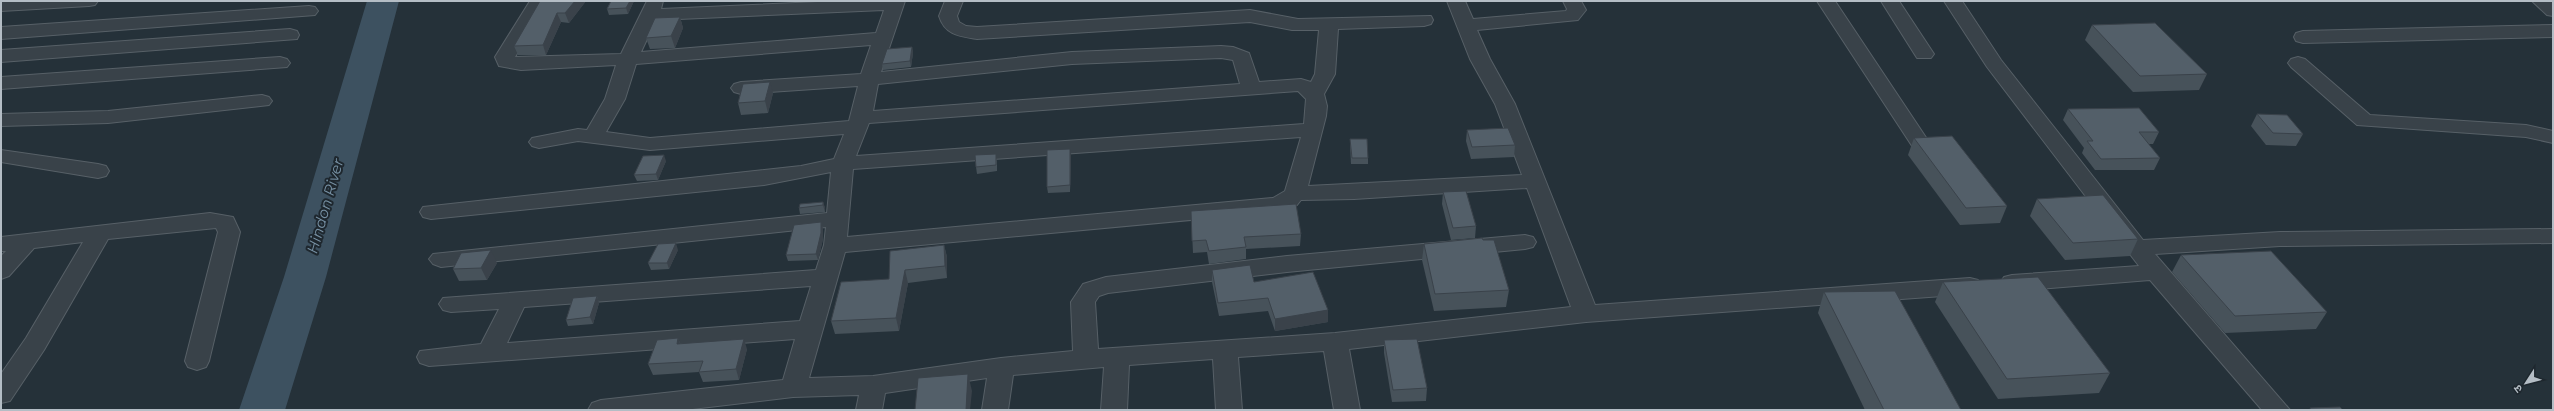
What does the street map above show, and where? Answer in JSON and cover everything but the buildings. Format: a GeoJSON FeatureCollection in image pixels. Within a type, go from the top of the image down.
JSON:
{"type":"FeatureCollection","features":[{"type":"Feature","properties":{"kind":"street"},"geometry":{"type":"LineString","coordinates":[[1,6],[89,1]]}},
{"type":"Feature","properties":{"kind":"street"},"geometry":{"type":"LineString","coordinates":[[539,1],[505,57],[506,62],[521,64],[628,59],[883,38]]}},
{"type":"Feature","properties":{"kind":"street"},"geometry":{"type":"LineString","coordinates":[[954,1],[948,16],[951,25],[961,31],[977,33],[1250,16],[1263,17],[1285,24],[1329,24],[1424,20]]}},
{"type":"Feature","properties":{"kind":"street"},"geometry":{"type":"LineString","coordinates":[[1456,1],[1480,59],[1504,104],[1586,314]]}},
{"type":"Feature","properties":{"kind":"street"},"geometry":{"type":"LineString","coordinates":[[1467,25],[1571,16],[1577,10],[1572,1]]}},
{"type":"Feature","properties":{"kind":"street"},"geometry":{"type":"LineString","coordinates":[[1826,1],[1923,148]]}},
{"type":"Feature","properties":{"kind":"street"},"geometry":{"type":"LineString","coordinates":[[1890,1],[1924,54]]}},
{"type":"Feature","properties":{"kind":"street"},"geometry":{"type":"LineString","coordinates":[[1953,1],[1994,63],[2156,272],[2278,410]]}},
{"type":"Feature","properties":{"kind":"street"},"geometry":{"type":"LineString","coordinates":[[2541,1],[2553,11]]}},
{"type":"Feature","properties":{"kind":"street"},"geometry":{"type":"LineString","coordinates":[[593,137],[616,99],[628,59],[652,8],[896,2],[869,80],[859,122],[843,163],[836,219],[835,245],[793,388]]}},
{"type":"Feature","properties":{"kind":"street"},"geometry":{"type":"LineString","coordinates":[[1,33],[309,11]]}},
{"type":"Feature","properties":{"kind":"street"},"geometry":{"type":"LineString","coordinates":[[1314,94],[1325,74],[1329,24]]}},
{"type":"Feature","properties":{"kind":"street"},"geometry":{"type":"LineString","coordinates":[[2303,37],[2553,31]]}},
{"type":"Feature","properties":{"kind":"street"},"geometry":{"type":"LineString","coordinates":[[1,56],[290,35]]}},
{"type":"Feature","properties":{"kind":"street"},"geometry":{"type":"LineString","coordinates":[[741,88],[869,80],[1072,58],[1221,52],[1232,53],[1242,57],[1252,90]]}},
{"type":"Feature","properties":{"kind":"street"},"geometry":{"type":"LineString","coordinates":[[1,83],[280,63]]}},
{"type":"Feature","properties":{"kind":"street"},"geometry":{"type":"LineString","coordinates":[[2298,63],[2358,118],[2364,121],[2526,132],[2553,137]]}},
{"type":"Feature","properties":{"kind":"street"},"geometry":{"type":"LineString","coordinates":[[539,142],[566,136],[593,137],[650,144],[668,144],[859,122],[1301,85],[1312,90],[1317,100],[1312,130],[1295,193],[1289,200],[1276,206],[835,245]]}},
{"type":"Feature","properties":{"kind":"street"},"geometry":{"type":"LineString","coordinates":[[1,120],[108,117],[262,101]]}},
{"type":"Feature","properties":{"kind":"street"},"geometry":{"type":"LineString","coordinates":[[431,212],[764,178],[801,173],[843,163],[1312,130]]}},
{"type":"Feature","properties":{"kind":"street"},"geometry":{"type":"LineString","coordinates":[[2,156],[98,171]]}},
{"type":"Feature","properties":{"kind":"street"},"geometry":{"type":"LineString","coordinates":[[1295,193],[1354,192],[1534,181]]}},
{"type":"Feature","properties":{"kind":"street"},"geometry":{"type":"LineString","coordinates":[[441,259],[836,219]]}},
{"type":"Feature","properties":{"kind":"street"},"geometry":{"type":"LineString","coordinates":[[1,244],[210,220],[225,222],[229,232],[197,361]]}},
{"type":"Feature","properties":{"kind":"street"},"geometry":{"type":"LineString","coordinates":[[1,394],[35,344],[100,233]]}},
{"type":"Feature","properties":{"kind":"street"},"geometry":{"type":"LineString","coordinates":[[2137,248],[2280,239],[2553,236]]}},
{"type":"Feature","properties":{"kind":"street"},"geometry":{"type":"LineString","coordinates":[[1,271],[27,241]]}},
{"type":"Feature","properties":{"kind":"street"},"geometry":{"type":"LineString","coordinates":[[1086,359],[1083,302],[1091,290],[1106,285],[1287,264],[1525,242]]}},
{"type":"Feature","properties":{"kind":"street"},"geometry":{"type":"LineString","coordinates":[[615,410],[761,401],[793,388],[873,385],[1001,367],[1086,359],[1335,342],[1586,314],[2156,272]]}},
{"type":"Feature","properties":{"kind":"street"},"geometry":{"type":"LineString","coordinates":[[451,304],[825,277]]}},
{"type":"Feature","properties":{"kind":"street"},"geometry":{"type":"LineString","coordinates":[[490,352],[516,299]]}},
{"type":"Feature","properties":{"kind":"street"},"geometry":{"type":"LineString","coordinates":[[429,357],[811,329]]}},
{"type":"Feature","properties":{"kind":"street"},"geometry":{"type":"LineString","coordinates":[[1335,342],[1346,410]]}},
{"type":"Feature","properties":{"kind":"street"},"geometry":{"type":"LineString","coordinates":[[1225,350],[1229,410]]}},
{"type":"Feature","properties":{"kind":"street"},"geometry":{"type":"LineString","coordinates":[[1114,410],[1117,357]]}},
{"type":"Feature","properties":{"kind":"street"},"geometry":{"type":"LineString","coordinates":[[995,410],[1001,367]]}},
{"type":"Feature","properties":{"kind":"street"},"geometry":{"type":"LineString","coordinates":[[869,410],[873,385]]}},
{"type":"Feature","properties":{"kind":"waterway","name":"Hindon River"},"geometry":{"type":"LineString","coordinates":[[262,410],[305,277],[383,1]]}}]}
